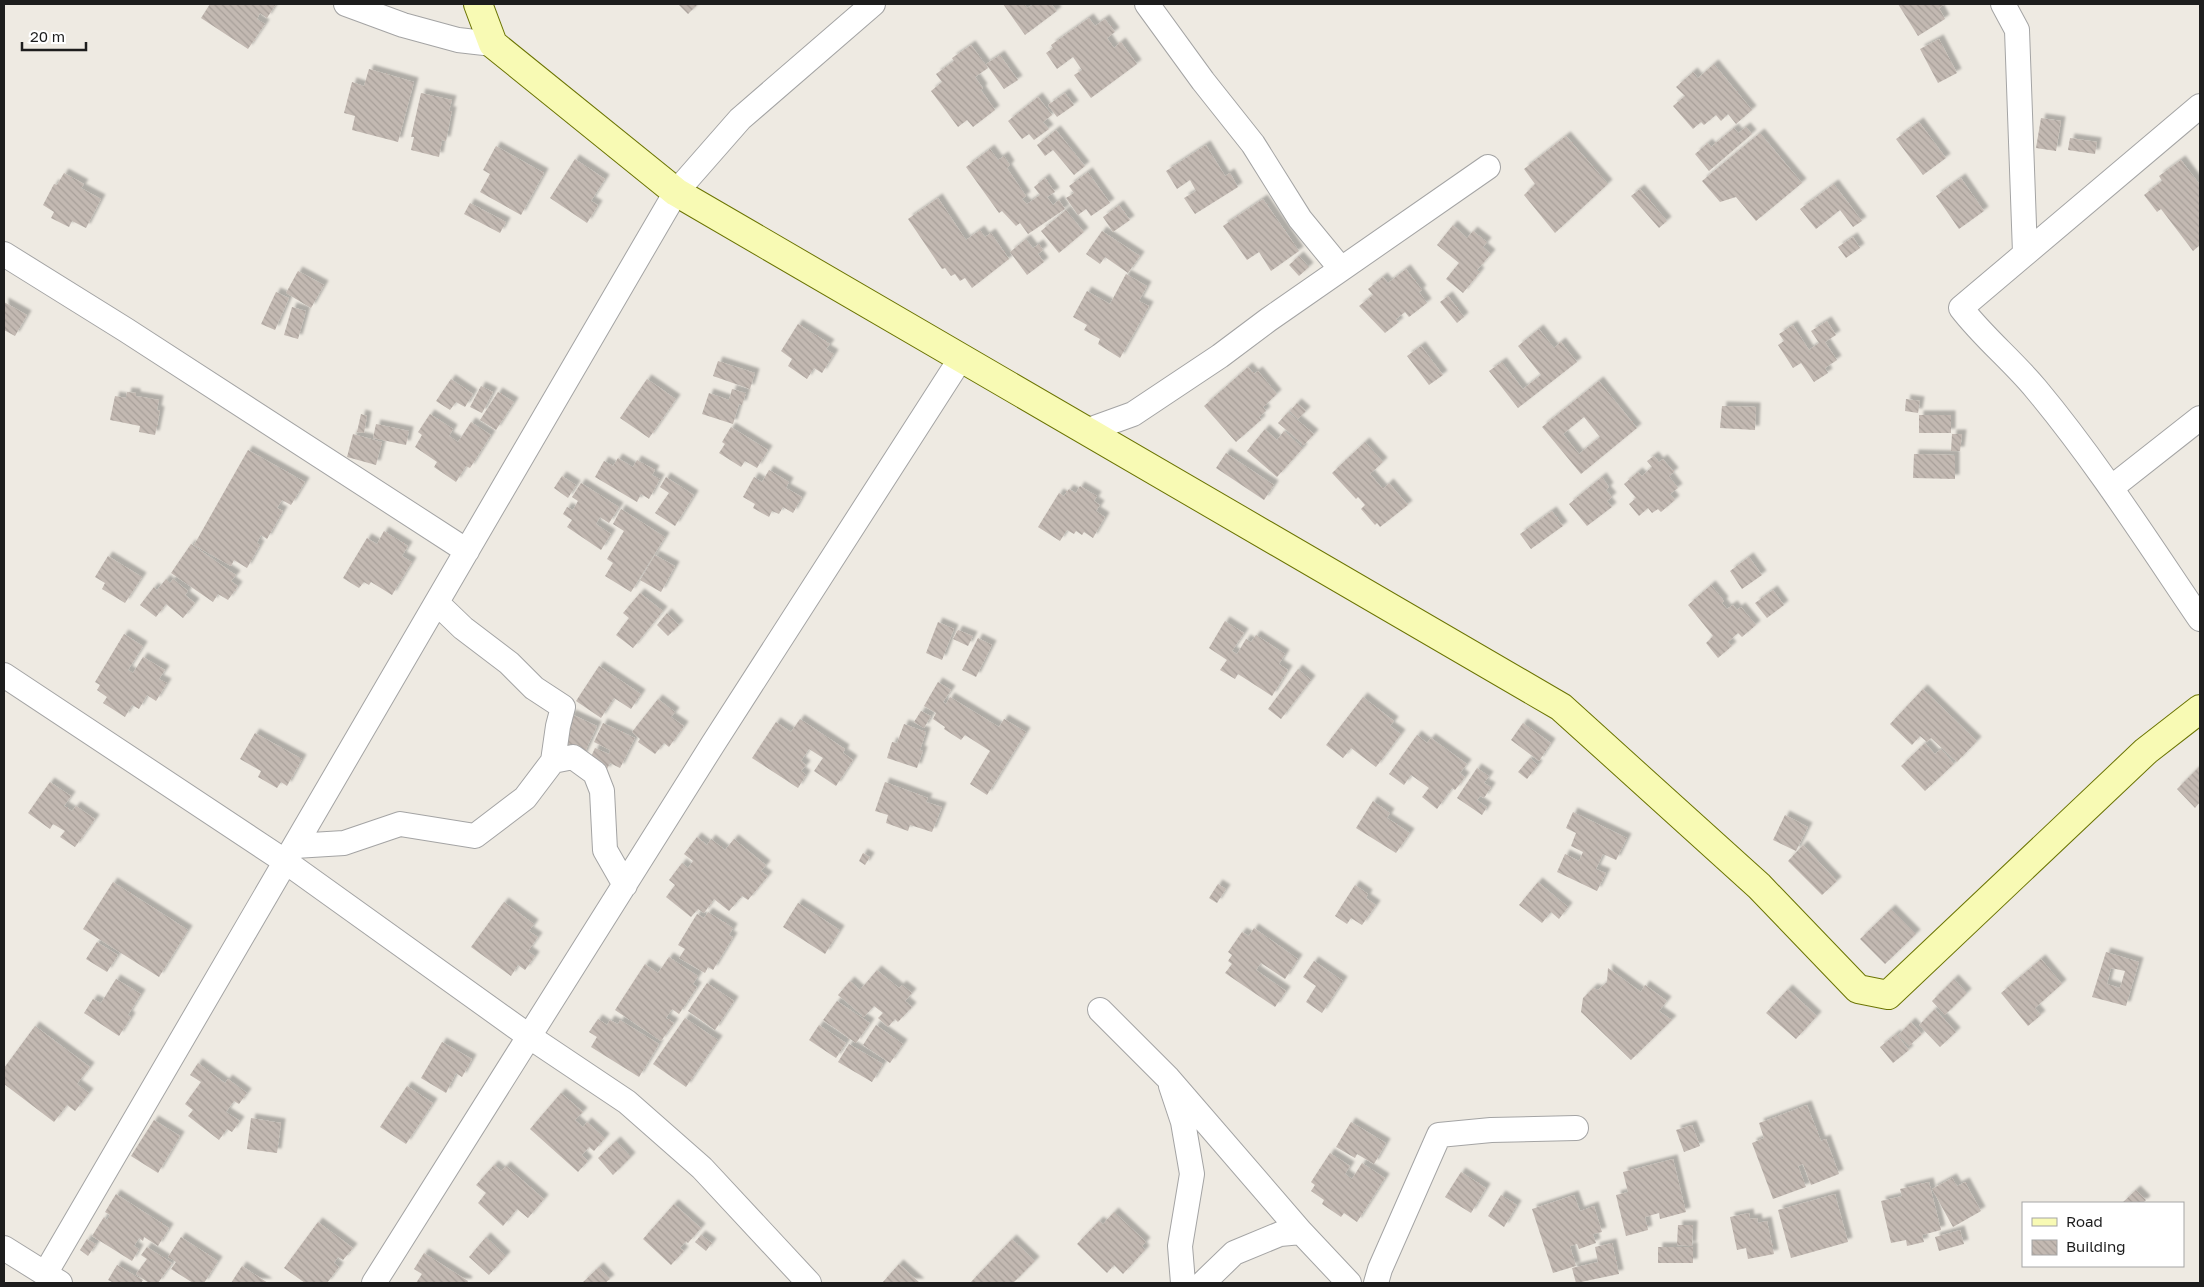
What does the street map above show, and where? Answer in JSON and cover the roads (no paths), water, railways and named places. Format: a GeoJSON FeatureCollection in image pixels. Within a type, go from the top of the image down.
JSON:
{"type":"FeatureCollection","features":[{"type":"Feature","properties":{"kind":"street"},"geometry":{"type":"LineString","coordinates":[[346,4],[403,25],[448,38],[493,44]]}},
{"type":"Feature","properties":{"kind":"street"},"geometry":{"type":"LineString","coordinates":[[478,4],[493,44],[676,192],[1561,707],[1759,886],[1858,989],[1888,994],[2146,751],[2200,709]]}},
{"type":"Feature","properties":{"kind":"street"},"geometry":{"type":"LineString","coordinates":[[4,1248],[52,1278],[290,854],[676,192],[740,119],[873,4]]}},
{"type":"Feature","properties":{"kind":"street"},"geometry":{"type":"LineString","coordinates":[[1147,4],[1203,82],[1253,144],[1300,219],[1341,269]]}},
{"type":"Feature","properties":{"kind":"street"},"geometry":{"type":"LineString","coordinates":[[2003,4],[2017,30],[2025,253]]}},
{"type":"Feature","properties":{"kind":"street"},"geometry":{"type":"LineString","coordinates":[[2200,106],[1961,308],[1980,332],[2035,388],[2111,488],[2200,618]]}},
{"type":"Feature","properties":{"kind":"street"},"geometry":{"type":"LineString","coordinates":[[1086,430],[1133,414],[1220,356],[1488,167]]}},
{"type":"Feature","properties":{"kind":"street"},"geometry":{"type":"LineString","coordinates":[[4,254],[126,330],[467,551]]}},
{"type":"Feature","properties":{"kind":"street"},"geometry":{"type":"LineString","coordinates":[[374,1283],[961,358]]}},
{"type":"Feature","properties":{"kind":"street"},"geometry":{"type":"LineString","coordinates":[[2111,488],[2200,418]]}},
{"type":"Feature","properties":{"kind":"street"},"geometry":{"type":"LineString","coordinates":[[290,854],[344,843],[400,824],[476,836],[525,798],[553,761],[563,707],[534,688],[509,663],[463,628],[437,603]]}},
{"type":"Feature","properties":{"kind":"street"},"geometry":{"type":"LineString","coordinates":[[4,675],[290,854],[530,1037],[627,1102],[702,1168],[809,1283]]}},
{"type":"Feature","properties":{"kind":"street"},"geometry":{"type":"LineString","coordinates":[[553,761],[573,757],[595,773],[602,791],[605,850],[625,885]]}},
{"type":"Feature","properties":{"kind":"street"},"geometry":{"type":"LineString","coordinates":[[1100,1010],[1168,1078],[1301,1232],[1349,1283]]}},
{"type":"Feature","properties":{"kind":"street"},"geometry":{"type":"LineString","coordinates":[[1168,1078],[1183,1122],[1192,1174],[1180,1246],[1183,1283]]}},
{"type":"Feature","properties":{"kind":"street"},"geometry":{"type":"LineString","coordinates":[[1376,1283],[1380,1269],[1439,1134],[1491,1130],[1576,1128]]}},
{"type":"Feature","properties":{"kind":"street"},"geometry":{"type":"LineString","coordinates":[[1203,1283],[1234,1253],[1280,1234],[1301,1232]]}}]}
